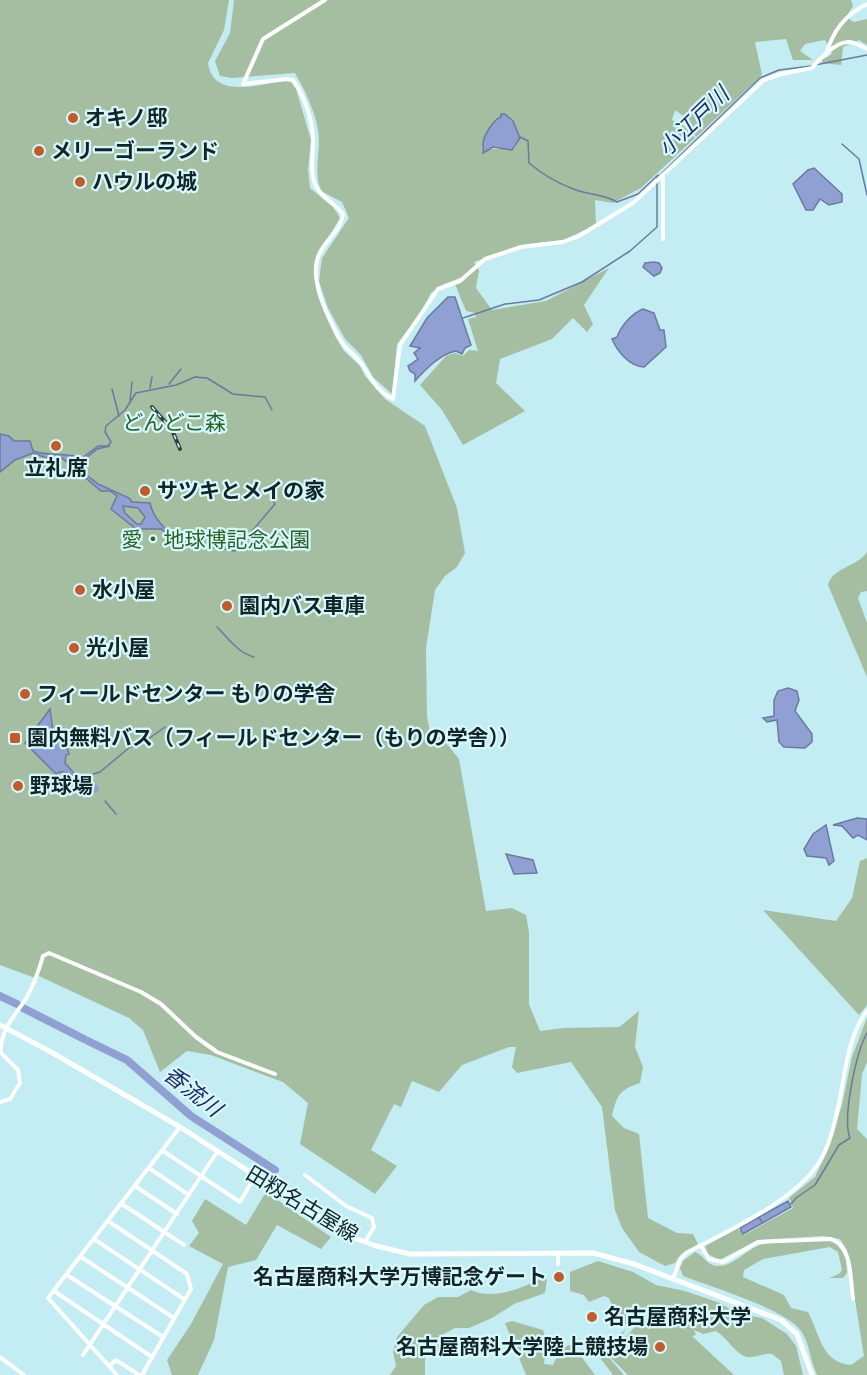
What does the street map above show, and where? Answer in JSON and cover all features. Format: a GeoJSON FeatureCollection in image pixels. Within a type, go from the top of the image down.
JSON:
{"type":"FeatureCollection","features":[{"type":"Feature","properties":{"kind":"main road","name":"田籾名古屋線"},"geometry":{"type":"LineString","coordinates":[[2,1027],[51,1052],[180,1127],[327,1224],[364,1242],[393,1251],[427,1255],[558,1252],[593,1253],[614,1258],[774,1316],[789,1325],[805,1351],[812,1375]]}},
{"type":"Feature","properties":{"kind":"street"},"geometry":{"type":"LineString","coordinates":[[325,0],[263,39],[243,84],[287,79],[293,80],[297,85],[310,117],[313,136],[314,183],[319,192],[336,204],[343,214],[342,224],[326,243],[317,259],[320,293],[342,343],[362,364],[370,380],[383,394],[393,399],[400,345],[438,289],[460,281],[485,259],[521,248],[550,244],[579,236],[633,203],[654,186],[764,80],[812,68],[826,55],[849,42],[867,49]]}},
{"type":"Feature","properties":{"kind":"street"},"geometry":{"type":"LineString","coordinates":[[826,55],[842,22],[867,4]]}},
{"type":"Feature","properties":{"kind":"street"},"geometry":{"type":"LineString","coordinates":[[661,178],[663,239]]}},
{"type":"Feature","properties":{"kind":"street"},"geometry":{"type":"LineString","coordinates":[[0,1102],[10,1099],[20,1083],[18,1070],[1,1053],[2,1027],[27,996],[43,956],[49,953],[141,992],[161,1004],[196,1037],[217,1052],[275,1074]]}},
{"type":"Feature","properties":{"kind":"street"},"geometry":{"type":"LineString","coordinates":[[673,1279],[682,1257],[784,1198],[819,1163],[837,1113],[854,1036],[860,1020],[867,1011]]}},
{"type":"Feature","properties":{"kind":"street"},"geometry":{"type":"LineString","coordinates":[[117,1375],[48,1298],[180,1127]]}},
{"type":"Feature","properties":{"kind":"street"},"geometry":{"type":"LineString","coordinates":[[163,1151],[240,1202],[255,1176]]}},
{"type":"Feature","properties":{"kind":"street"},"geometry":{"type":"LineString","coordinates":[[83,1355],[217,1152]]}},
{"type":"Feature","properties":{"kind":"street"},"geometry":{"type":"LineString","coordinates":[[149,1168],[189,1195]]}},
{"type":"Feature","properties":{"kind":"street"},"geometry":{"type":"LineString","coordinates":[[305,1176],[346,1206],[372,1218],[374,1227],[364,1242]]}},
{"type":"Feature","properties":{"kind":"street"},"geometry":{"type":"LineString","coordinates":[[135,1186],[177,1214]]}},
{"type":"Feature","properties":{"kind":"street"},"geometry":{"type":"LineString","coordinates":[[122,1204],[184,1245]]}},
{"type":"Feature","properties":{"kind":"street"},"geometry":{"type":"LineString","coordinates":[[108,1221],[187,1274],[191,1289],[141,1375],[116,1360],[109,1366]]}},
{"type":"Feature","properties":{"kind":"street"},"geometry":{"type":"LineString","coordinates":[[94,1239],[184,1299]]}},
{"type":"Feature","properties":{"kind":"street"},"geometry":{"type":"LineString","coordinates":[[701,1246],[707,1257],[718,1262],[730,1259],[758,1242],[831,1239],[841,1244],[846,1252],[853,1299]]}},
{"type":"Feature","properties":{"kind":"street"},"geometry":{"type":"LineString","coordinates":[[558,1252],[558,1264]]}},
{"type":"Feature","properties":{"kind":"street"},"geometry":{"type":"LineString","coordinates":[[81,1257],[174,1318]]}},
{"type":"Feature","properties":{"kind":"street"},"geometry":{"type":"LineString","coordinates":[[67,1275],[163,1337]]}},
{"type":"Feature","properties":{"kind":"street"},"geometry":{"type":"LineString","coordinates":[[54,1291],[152,1357]]}},
{"type":"Feature","properties":{"kind":"street"},"geometry":{"type":"LineString","coordinates":[[0,1357],[24,1375]]}},
{"type":"Feature","properties":{"kind":"green space","name":"愛・地球博記念公園"},"geometry":{"type":"Polygon","coordinates":[[[0,0],[229,0],[224,30],[208,63],[212,75],[219,82],[228,86],[251,86],[285,81],[291,82],[296,89],[311,140],[308,169],[310,188],[333,207],[340,218],[315,259],[314,271],[318,296],[344,351],[360,366],[365,376],[385,399],[425,426],[457,508],[465,553],[457,567],[445,576],[435,590],[426,648],[427,717],[430,731],[443,739],[459,759],[486,911],[512,908],[526,915],[529,932],[529,1004],[540,1031],[619,1027],[639,1011],[635,1047],[643,1067],[640,1083],[627,1088],[620,1094],[612,1116],[624,1128],[639,1134],[648,1218],[677,1233],[693,1234],[698,1244],[680,1255],[675,1263],[665,1266],[639,1252],[622,1228],[615,1210],[602,1107],[571,1062],[517,1073],[512,1067],[516,1047],[509,1047],[462,1065],[439,1092],[412,1081],[401,1107],[394,1104],[371,1150],[397,1166],[375,1194],[300,1144],[308,1103],[283,1082],[211,1055],[187,1051],[160,1072],[143,1030],[129,1018],[41,977],[36,975],[35,978],[0,965],[0,0]]]}},
{"type":"Feature","properties":{"kind":"green space"},"geometry":{"type":"Polygon","coordinates":[[[234,0],[851,0],[853,6],[846,17],[854,22],[867,19],[867,45],[859,40],[843,47],[841,65],[822,63],[822,60],[832,54],[825,40],[805,44],[800,51],[813,60],[793,60],[786,39],[755,42],[762,75],[696,137],[682,115],[675,110],[672,120],[684,126],[695,138],[641,188],[613,203],[595,200],[596,225],[563,240],[528,244],[474,262],[479,270],[476,288],[492,310],[546,301],[609,268],[584,305],[593,324],[587,332],[573,318],[552,339],[500,359],[496,383],[525,411],[463,445],[442,410],[420,385],[446,356],[455,353],[463,356],[469,350],[478,351],[468,319],[476,317],[475,313],[466,311],[455,284],[462,277],[442,285],[431,293],[421,312],[397,344],[392,394],[373,377],[361,355],[345,339],[328,308],[319,281],[322,258],[349,218],[342,202],[321,191],[317,172],[318,131],[307,96],[295,73],[232,78],[220,76],[215,61],[230,33],[234,0]],[[501,114],[501,118],[496,119],[486,137],[484,149],[514,149],[520,138],[514,124],[505,114],[501,114]]]}},
{"type":"Feature","properties":{"kind":"green space"},"geometry":{"type":"Polygon","coordinates":[[[867,552],[867,591],[861,592],[858,598],[867,623],[867,677],[828,585],[835,574],[863,557],[867,552]]]}},
{"type":"Feature","properties":{"kind":"green space"},"geometry":{"type":"Polygon","coordinates":[[[867,858],[867,1005],[859,1015],[763,910],[836,921],[852,898],[860,861],[867,858]]]}},
{"type":"Feature","properties":{"kind":"green space"},"geometry":{"type":"Polygon","coordinates":[[[867,1018],[867,1062],[862,1074],[857,1129],[867,1139],[867,1375],[817,1375],[804,1336],[793,1323],[729,1292],[683,1276],[680,1268],[683,1261],[695,1252],[714,1266],[718,1266],[730,1263],[758,1246],[772,1242],[829,1240],[835,1242],[842,1249],[845,1257],[847,1273],[843,1278],[829,1278],[839,1274],[842,1270],[838,1252],[830,1247],[763,1259],[744,1270],[743,1277],[784,1295],[791,1308],[808,1312],[823,1346],[834,1359],[851,1365],[864,1356],[847,1250],[840,1239],[823,1236],[758,1240],[719,1260],[708,1254],[705,1246],[738,1228],[744,1235],[793,1208],[789,1198],[815,1177],[828,1149],[842,1105],[852,1057],[867,1018]]]}},
{"type":"Feature","properties":{"kind":"green space"},"geometry":{"type":"Polygon","coordinates":[[[266,1192],[331,1237],[321,1249],[277,1225],[256,1260],[228,1267],[214,1340],[198,1375],[172,1375],[167,1360],[191,1324],[223,1264],[189,1246],[199,1233],[192,1221],[205,1199],[246,1225],[266,1192]]]}},
{"type":"Feature","properties":{"kind":"green space"},"geometry":{"type":"Polygon","coordinates":[[[598,1261],[633,1272],[656,1285],[685,1291],[720,1303],[738,1314],[762,1318],[787,1334],[796,1346],[803,1375],[784,1375],[781,1361],[772,1354],[743,1356],[716,1331],[703,1334],[694,1330],[696,1335],[692,1336],[734,1375],[628,1375],[608,1355],[636,1326],[660,1307],[689,1333],[662,1305],[651,1310],[637,1322],[626,1324],[619,1322],[620,1316],[615,1314],[609,1298],[604,1296],[589,1302],[584,1295],[570,1291],[570,1272],[598,1261]]]}},
{"type":"Feature","properties":{"kind":"green space"},"geometry":{"type":"Polygon","coordinates":[[[541,1278],[547,1279],[545,1293],[514,1304],[492,1318],[469,1328],[455,1328],[440,1336],[439,1346],[443,1353],[425,1353],[425,1375],[390,1375],[396,1366],[393,1352],[397,1337],[424,1305],[438,1297],[458,1297],[471,1290],[487,1294],[506,1292],[541,1278]]]}},
{"type":"Feature","properties":{"kind":"green space"},"geometry":{"type":"Polygon","coordinates":[[[512,1321],[543,1330],[547,1341],[544,1364],[553,1365],[560,1349],[572,1344],[595,1375],[526,1375],[505,1323],[512,1321]]]}},
{"type":"Feature","properties":{"kind":"green space"},"geometry":{"type":"Polygon","coordinates":[[[626,1329],[618,1343],[605,1353],[624,1375],[613,1375],[592,1347],[613,1341],[626,1329]]]}},
{"type":"Feature","properties":{"kind":"water"},"geometry":{"type":"Polygon","coordinates":[[[501,114],[505,114],[513,121],[520,138],[512,150],[493,147],[483,153],[485,137],[501,114]]]}},
{"type":"Feature","properties":{"kind":"water"},"geometry":{"type":"Polygon","coordinates":[[[814,168],[842,194],[842,202],[829,205],[820,199],[813,210],[806,210],[793,184],[808,170],[814,168]]]}},
{"type":"Feature","properties":{"kind":"water"},"geometry":{"type":"Polygon","coordinates":[[[645,263],[659,263],[662,268],[660,273],[654,276],[643,267],[645,263]]]}},
{"type":"Feature","properties":{"kind":"water"},"geometry":{"type":"Polygon","coordinates":[[[448,297],[455,297],[471,345],[465,348],[462,354],[456,351],[439,359],[415,381],[415,374],[408,366],[418,359],[414,353],[420,348],[410,346],[427,318],[448,297]]]}},
{"type":"Feature","properties":{"kind":"water"},"geometry":{"type":"Polygon","coordinates":[[[643,309],[654,313],[660,330],[664,330],[666,347],[644,367],[625,358],[612,339],[617,337],[631,317],[643,309]]]}},
{"type":"Feature","properties":{"kind":"water"},"geometry":{"type":"Polygon","coordinates":[[[0,434],[9,436],[14,441],[30,441],[33,451],[82,458],[98,446],[110,446],[97,449],[79,464],[79,469],[98,484],[129,498],[132,502],[150,503],[161,524],[171,533],[181,537],[181,541],[178,543],[161,529],[136,529],[111,509],[117,496],[110,491],[101,491],[62,458],[44,457],[33,453],[15,460],[0,472],[0,434]],[[123,506],[125,513],[137,524],[141,524],[145,517],[138,508],[123,506]]]}},
{"type":"Feature","properties":{"kind":"water"},"geometry":{"type":"Polygon","coordinates":[[[788,688],[797,691],[799,700],[795,711],[812,734],[812,742],[805,748],[784,747],[779,742],[777,720],[767,722],[763,718],[774,716],[774,700],[778,691],[788,688]]]}},
{"type":"Feature","properties":{"kind":"water"},"geometry":{"type":"Polygon","coordinates":[[[50,709],[53,732],[65,741],[69,754],[66,755],[65,763],[79,779],[64,772],[56,774],[25,743],[50,709]]]}},
{"type":"Feature","properties":{"kind":"water"},"geometry":{"type":"Polygon","coordinates":[[[857,818],[867,819],[867,840],[858,835],[853,838],[842,826],[833,825],[857,818]]]}},
{"type":"Feature","properties":{"kind":"water"},"geometry":{"type":"Polygon","coordinates":[[[826,825],[834,861],[829,865],[826,858],[807,856],[804,849],[813,834],[826,825]]]}},
{"type":"Feature","properties":{"kind":"water"},"geometry":{"type":"Polygon","coordinates":[[[506,854],[533,860],[537,873],[514,874],[506,854]]]}},
{"type":"Feature","properties":{"kind":"water"},"geometry":{"type":"Polygon","coordinates":[[[788,1201],[791,1207],[743,1234],[740,1228],[788,1201]]]}},
{"type":"Feature","properties":{"kind":"waterway","name":"小江戸川"},"geometry":{"type":"LineString","coordinates":[[815,65],[867,55]]}},
{"type":"Feature","properties":{"kind":"waterway","name":"小江戸川"},"geometry":{"type":"LineString","coordinates":[[657,178],[760,78],[779,70],[811,66]]}},
{"type":"Feature","properties":{"kind":"waterway"},"geometry":{"type":"LineString","coordinates":[[520,137],[528,141],[529,163],[539,171],[570,188],[607,197],[617,202],[638,194],[658,175]]}},
{"type":"Feature","properties":{"kind":"waterway"},"geometry":{"type":"LineString","coordinates":[[842,144],[859,159],[867,195]]}},
{"type":"Feature","properties":{"kind":"waterway","name":"小江戸川"},"geometry":{"type":"LineString","coordinates":[[463,318],[505,304],[539,300],[582,282],[630,251],[657,227],[657,182]]}},
{"type":"Feature","properties":{"kind":"waterway"},"geometry":{"type":"LineString","coordinates":[[169,384],[181,369]]}},
{"type":"Feature","properties":{"kind":"waterway"},"geometry":{"type":"LineString","coordinates":[[150,388],[152,377]]}},
{"type":"Feature","properties":{"kind":"waterway"},"geometry":{"type":"LineString","coordinates":[[108,446],[111,442],[105,432],[106,426],[125,410],[136,393],[176,385],[195,377],[207,378],[233,394],[265,397],[272,410]]}},
{"type":"Feature","properties":{"kind":"waterway"},"geometry":{"type":"LineString","coordinates":[[130,401],[132,382]]}},
{"type":"Feature","properties":{"kind":"waterway"},"geometry":{"type":"LineString","coordinates":[[112,389],[119,416]]}},
{"type":"Feature","properties":{"kind":"waterway"},"geometry":{"type":"LineString","coordinates":[[180,541],[235,551],[275,504],[271,497]]}},
{"type":"Feature","properties":{"kind":"waterway"},"geometry":{"type":"LineString","coordinates":[[217,627],[238,649],[254,657]]}},
{"type":"Feature","properties":{"kind":"waterway"},"geometry":{"type":"LineString","coordinates":[[80,778],[100,772],[130,747],[147,740],[165,727]]}},
{"type":"Feature","properties":{"kind":"waterway"},"geometry":{"type":"LineString","coordinates":[[85,782],[95,789]]}},
{"type":"Feature","properties":{"kind":"waterway"},"geometry":{"type":"LineString","coordinates":[[105,801],[116,814]]}},
{"type":"Feature","properties":{"kind":"waterway","name":"香流川"},"geometry":{"type":"LineString","coordinates":[[0,996],[17,1004]]}},
{"type":"Feature","properties":{"kind":"waterway","name":"香流川"},"geometry":{"type":"LineString","coordinates":[[23,1008],[84,1039]]}},
{"type":"Feature","properties":{"kind":"waterway"},"geometry":{"type":"LineString","coordinates":[[791,1204],[815,1185],[839,1145],[850,1138],[848,1116],[851,1086],[867,1033]]}},
{"type":"Feature","properties":{"kind":"waterway","name":"香流川"},"geometry":{"type":"LineString","coordinates":[[88,1041],[127,1060],[191,1116],[275,1170]]}},
{"type":"Feature","properties":{"kind":"railway"},"geometry":{"type":"LineString","coordinates":[[152,407],[172,430],[180,449]]}},
{"type":"Feature","properties":{"kind":"place","name":"オキノ邸"},"geometry":{"type":"Point","coordinates":[73,118]}},
{"type":"Feature","properties":{"kind":"place","name":"メリーゴーランド"},"geometry":{"type":"Point","coordinates":[39,151]}},
{"type":"Feature","properties":{"kind":"place","name":"ハウルの城"},"geometry":{"type":"Point","coordinates":[80,182]}},
{"type":"Feature","properties":{"kind":"place","name":"立礼席"},"geometry":{"type":"Point","coordinates":[56,446]}},
{"type":"Feature","properties":{"kind":"place","name":"サツキとメイの家"},"geometry":{"type":"Point","coordinates":[145,491]}},
{"type":"Feature","properties":{"kind":"place","name":"水小屋"},"geometry":{"type":"Point","coordinates":[80,590]}},
{"type":"Feature","properties":{"kind":"place","name":"園内バス車庫"},"geometry":{"type":"Point","coordinates":[227,606]}},
{"type":"Feature","properties":{"kind":"place","name":"光小屋"},"geometry":{"type":"Point","coordinates":[74,648]}},
{"type":"Feature","properties":{"kind":"place","name":"フィールドセンター もりの学舎"},"geometry":{"type":"Point","coordinates":[25,694]}},
{"type":"Feature","properties":{"kind":"place","name":"園内無料バス（フィールドセンター（もりの学舎））"},"geometry":{"type":"Point","coordinates":[15,738]}},
{"type":"Feature","properties":{"kind":"place","name":"野球場"},"geometry":{"type":"Point","coordinates":[18,786]}},
{"type":"Feature","properties":{"kind":"place","name":"名古屋商科大学万博記念ゲート"},"geometry":{"type":"Point","coordinates":[559,1277]}},
{"type":"Feature","properties":{"kind":"place","name":"名古屋商科大学"},"geometry":{"type":"Point","coordinates":[592,1317]}},
{"type":"Feature","properties":{"kind":"place","name":"名古屋商科大学陸上競技場"},"geometry":{"type":"Point","coordinates":[660,1347]}},
{"type":"Feature","properties":{"kind":"park label","name":"どんどこ森"},"geometry":{"type":"Point","coordinates":[174,423]}}]}
